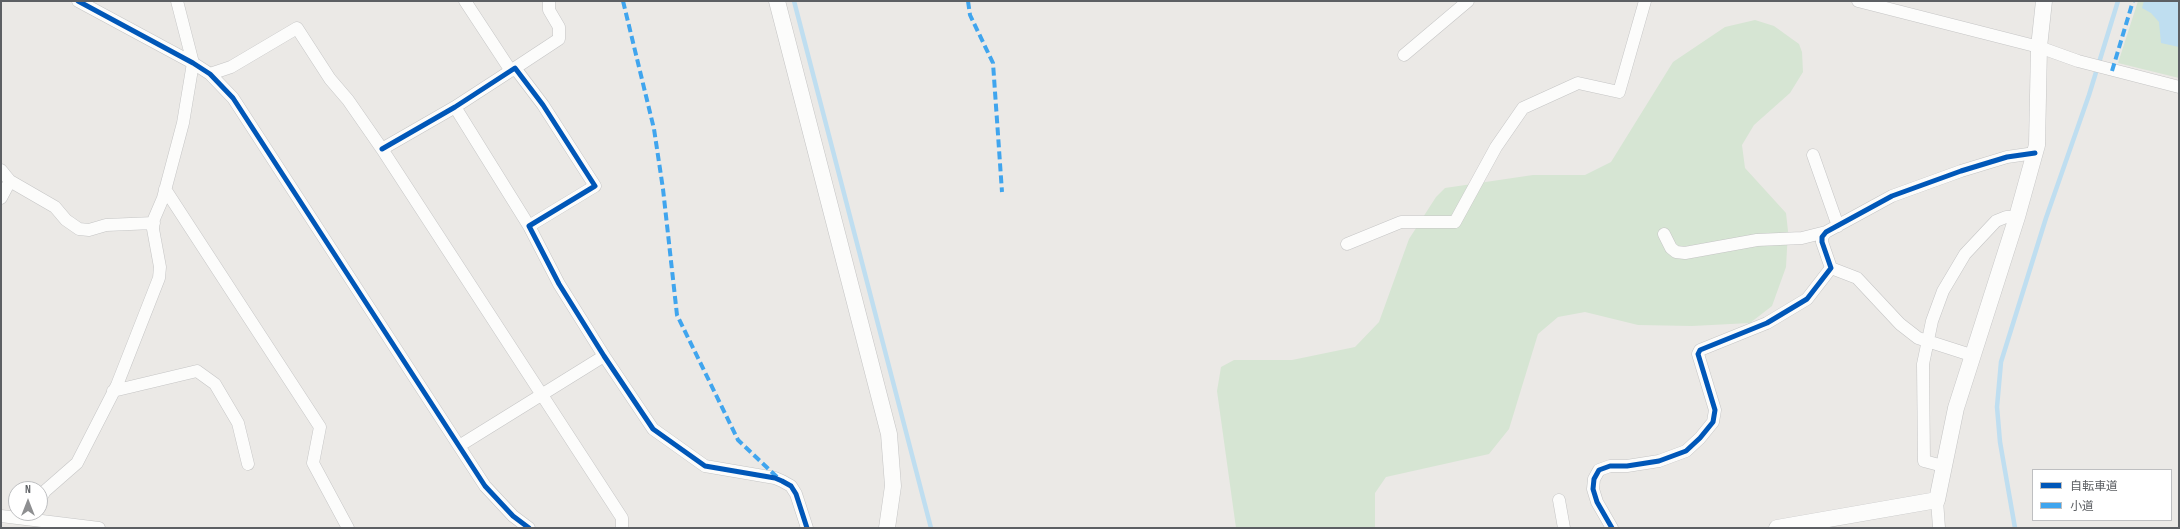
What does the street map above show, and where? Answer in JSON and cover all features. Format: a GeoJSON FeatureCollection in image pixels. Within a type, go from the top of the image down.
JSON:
{"type":"FeatureCollection","features":[{"type":"Feature","properties":{"kind":"street"},"geometry":{"type":"LineString","coordinates":[[78,1],[193,63],[210,74],[233,98],[485,486],[512,516],[528,528]]}},
{"type":"Feature","properties":{"kind":"street"},"geometry":{"type":"LineString","coordinates":[[48,488],[77,463],[113,391],[159,278],[160,267],[153,229],[183,123],[193,63],[177,1]]}},
{"type":"Feature","properties":{"kind":"street"},"geometry":{"type":"LineString","coordinates":[[465,1],[513,69],[543,105],[595,186],[529,226]]}},
{"type":"Feature","properties":{"kind":"street"},"geometry":{"type":"LineString","coordinates":[[382,149],[455,107],[558,38],[559,27],[549,10],[549,1]]}},
{"type":"Feature","properties":{"kind":"street"},"geometry":{"type":"LineString","coordinates":[[777,1],[889,434],[893,486],[887,528]]}},
{"type":"Feature","properties":{"kind":"street"},"geometry":{"type":"LineString","coordinates":[[1404,54],[1468,1]]}},
{"type":"Feature","properties":{"kind":"street"},"geometry":{"type":"LineString","coordinates":[[1347,244],[1401,222],[1455,222],[1496,147],[1523,108],[1578,83],[1619,92],[1645,1]]}},
{"type":"Feature","properties":{"kind":"street"},"geometry":{"type":"LineString","coordinates":[[1858,1],[2040,47],[2078,61],[2179,87]]}},
{"type":"Feature","properties":{"kind":"street"},"geometry":{"type":"LineString","coordinates":[[1939,528],[1937,500],[1956,408],[1974,356],[2035,153],[2039,97],[2040,47],[2044,1]]}},
{"type":"Feature","properties":{"kind":"street"},"geometry":{"type":"LineString","coordinates":[[210,74],[231,67],[297,28],[330,79],[348,100],[382,149],[622,518],[622,528]]}},
{"type":"Feature","properties":{"kind":"street"},"geometry":{"type":"LineString","coordinates":[[455,107],[529,226],[559,284],[604,356],[653,429],[705,466],[774,478],[791,486],[796,494],[807,528]]}},
{"type":"Feature","properties":{"kind":"street"},"geometry":{"type":"LineString","coordinates":[[1664,234],[1671,248],[1676,252],[1685,253],[1757,240],[1802,238],[1826,232],[1892,196],[1961,170],[2007,157],[2035,153]]}},
{"type":"Feature","properties":{"kind":"street"},"geometry":{"type":"LineString","coordinates":[[1813,155],[1838,226]]}},
{"type":"Feature","properties":{"kind":"street"},"geometry":{"type":"LineString","coordinates":[[1,170],[10,181],[55,207],[66,220],[79,230],[89,230],[106,225],[154,223]]}},
{"type":"Feature","properties":{"kind":"street"},"geometry":{"type":"LineString","coordinates":[[1,198],[10,181]]}},
{"type":"Feature","properties":{"kind":"street"},"geometry":{"type":"LineString","coordinates":[[165,189],[320,427],[313,463],[348,528]]}},
{"type":"Feature","properties":{"kind":"street"},"geometry":{"type":"LineString","coordinates":[[1943,466],[1924,461],[1923,364],[1927,341],[1943,291],[1965,254],[1996,221],[2006,217],[2017,217]]}},
{"type":"Feature","properties":{"kind":"street"},"geometry":{"type":"LineString","coordinates":[[1826,232],[1822,237],[1822,242],[1830,268]]}},
{"type":"Feature","properties":{"kind":"street"},"geometry":{"type":"LineString","coordinates":[[1830,268],[1857,278],[1900,324],[1918,338],[1974,356]]}},
{"type":"Feature","properties":{"kind":"street"},"geometry":{"type":"LineString","coordinates":[[1612,528],[1597,502],[1593,489],[1594,478],[1599,470],[1610,466],[1627,466],[1659,461],[1686,451],[1700,438],[1713,422],[1715,410],[1698,354],[1700,350],[1783,315],[1807,299],[1830,268]]}},
{"type":"Feature","properties":{"kind":"street"},"geometry":{"type":"LineString","coordinates":[[459,446],[604,356]]}},
{"type":"Feature","properties":{"kind":"street"},"geometry":{"type":"LineString","coordinates":[[113,391],[197,371],[215,384],[238,423],[248,464]]}},
{"type":"Feature","properties":{"kind":"street"},"geometry":{"type":"LineString","coordinates":[[1559,500],[1564,528]]}},
{"type":"Feature","properties":{"kind":"street"},"geometry":{"type":"LineString","coordinates":[[1777,528],[1937,500]]}},
{"type":"Feature","properties":{"kind":"street"},"geometry":{"type":"LineString","coordinates":[[35,521],[99,528]]}},
{"type":"Feature","properties":{"kind":"green space"},"geometry":{"type":"Polygon","coordinates":[[[2138,1],[2179,1],[2179,78],[2118,63],[2138,1]]]}},
{"type":"Feature","properties":{"kind":"green space"},"geometry":{"type":"Polygon","coordinates":[[[1755,20],[1774,26],[1799,44],[1802,52],[1803,72],[1790,93],[1754,125],[1742,145],[1745,168],[1786,213],[1788,231],[1786,267],[1772,306],[1750,323],[1692,326],[1638,325],[1585,312],[1558,317],[1538,334],[1509,429],[1489,454],[1386,477],[1375,493],[1375,528],[1236,528],[1217,391],[1221,367],[1234,360],[1292,360],[1355,347],[1379,322],[1409,239],[1436,197],[1445,188],[1533,175],[1585,175],[1611,162],[1673,62],[1725,27],[1755,20]]]}},
{"type":"Feature","properties":{"kind":"water"},"geometry":{"type":"Polygon","coordinates":[[[2144,1],[2179,1],[2179,47],[2161,43],[2159,22],[2151,13],[2142,8],[2144,1]]]}},
{"type":"Feature","properties":{"kind":"waterway"},"geometry":{"type":"LineString","coordinates":[[794,1],[931,528]]}},
{"type":"Feature","properties":{"kind":"waterway"},"geometry":{"type":"LineString","coordinates":[[2015,528],[2000,442],[1997,407],[2001,362],[2046,218],[2089,95],[2118,1]]}},
{"type":"Feature","properties":{"kind":"marked path"},"geometry":{"type":"LineString","coordinates":[[623,1],[654,129],[663,189],[677,315],[738,440],[777,477]]}},
{"type":"Feature","properties":{"kind":"marked path"},"geometry":{"type":"LineString","coordinates":[[968,1],[970,15],[993,63],[1002,192]]}},
{"type":"Feature","properties":{"kind":"marked path"},"geometry":{"type":"LineString","coordinates":[[2112,71],[2133,1]]}},
{"type":"Feature","properties":{"kind":"cycle path"},"geometry":{"type":"LineString","coordinates":[[78,1],[193,63],[210,74],[233,98],[485,486],[513,516],[529,528]]}},
{"type":"Feature","properties":{"kind":"cycle path"},"geometry":{"type":"LineString","coordinates":[[382,149],[455,107],[515,68],[543,105],[595,186],[529,226],[559,284],[604,356],[653,429],[705,466],[775,478],[791,486],[796,494],[807,528]]}},
{"type":"Feature","properties":{"kind":"cycle path"},"geometry":{"type":"LineString","coordinates":[[1612,528],[1597,502],[1593,489],[1594,479],[1599,470],[1610,466],[1627,466],[1659,461],[1686,451],[1700,438],[1713,422],[1715,410],[1698,354],[1700,350],[1767,323],[1807,299],[1831,268],[1822,242],[1822,237],[1826,232],[1892,196],[1961,171],[2007,157],[2035,153]]}}]}
